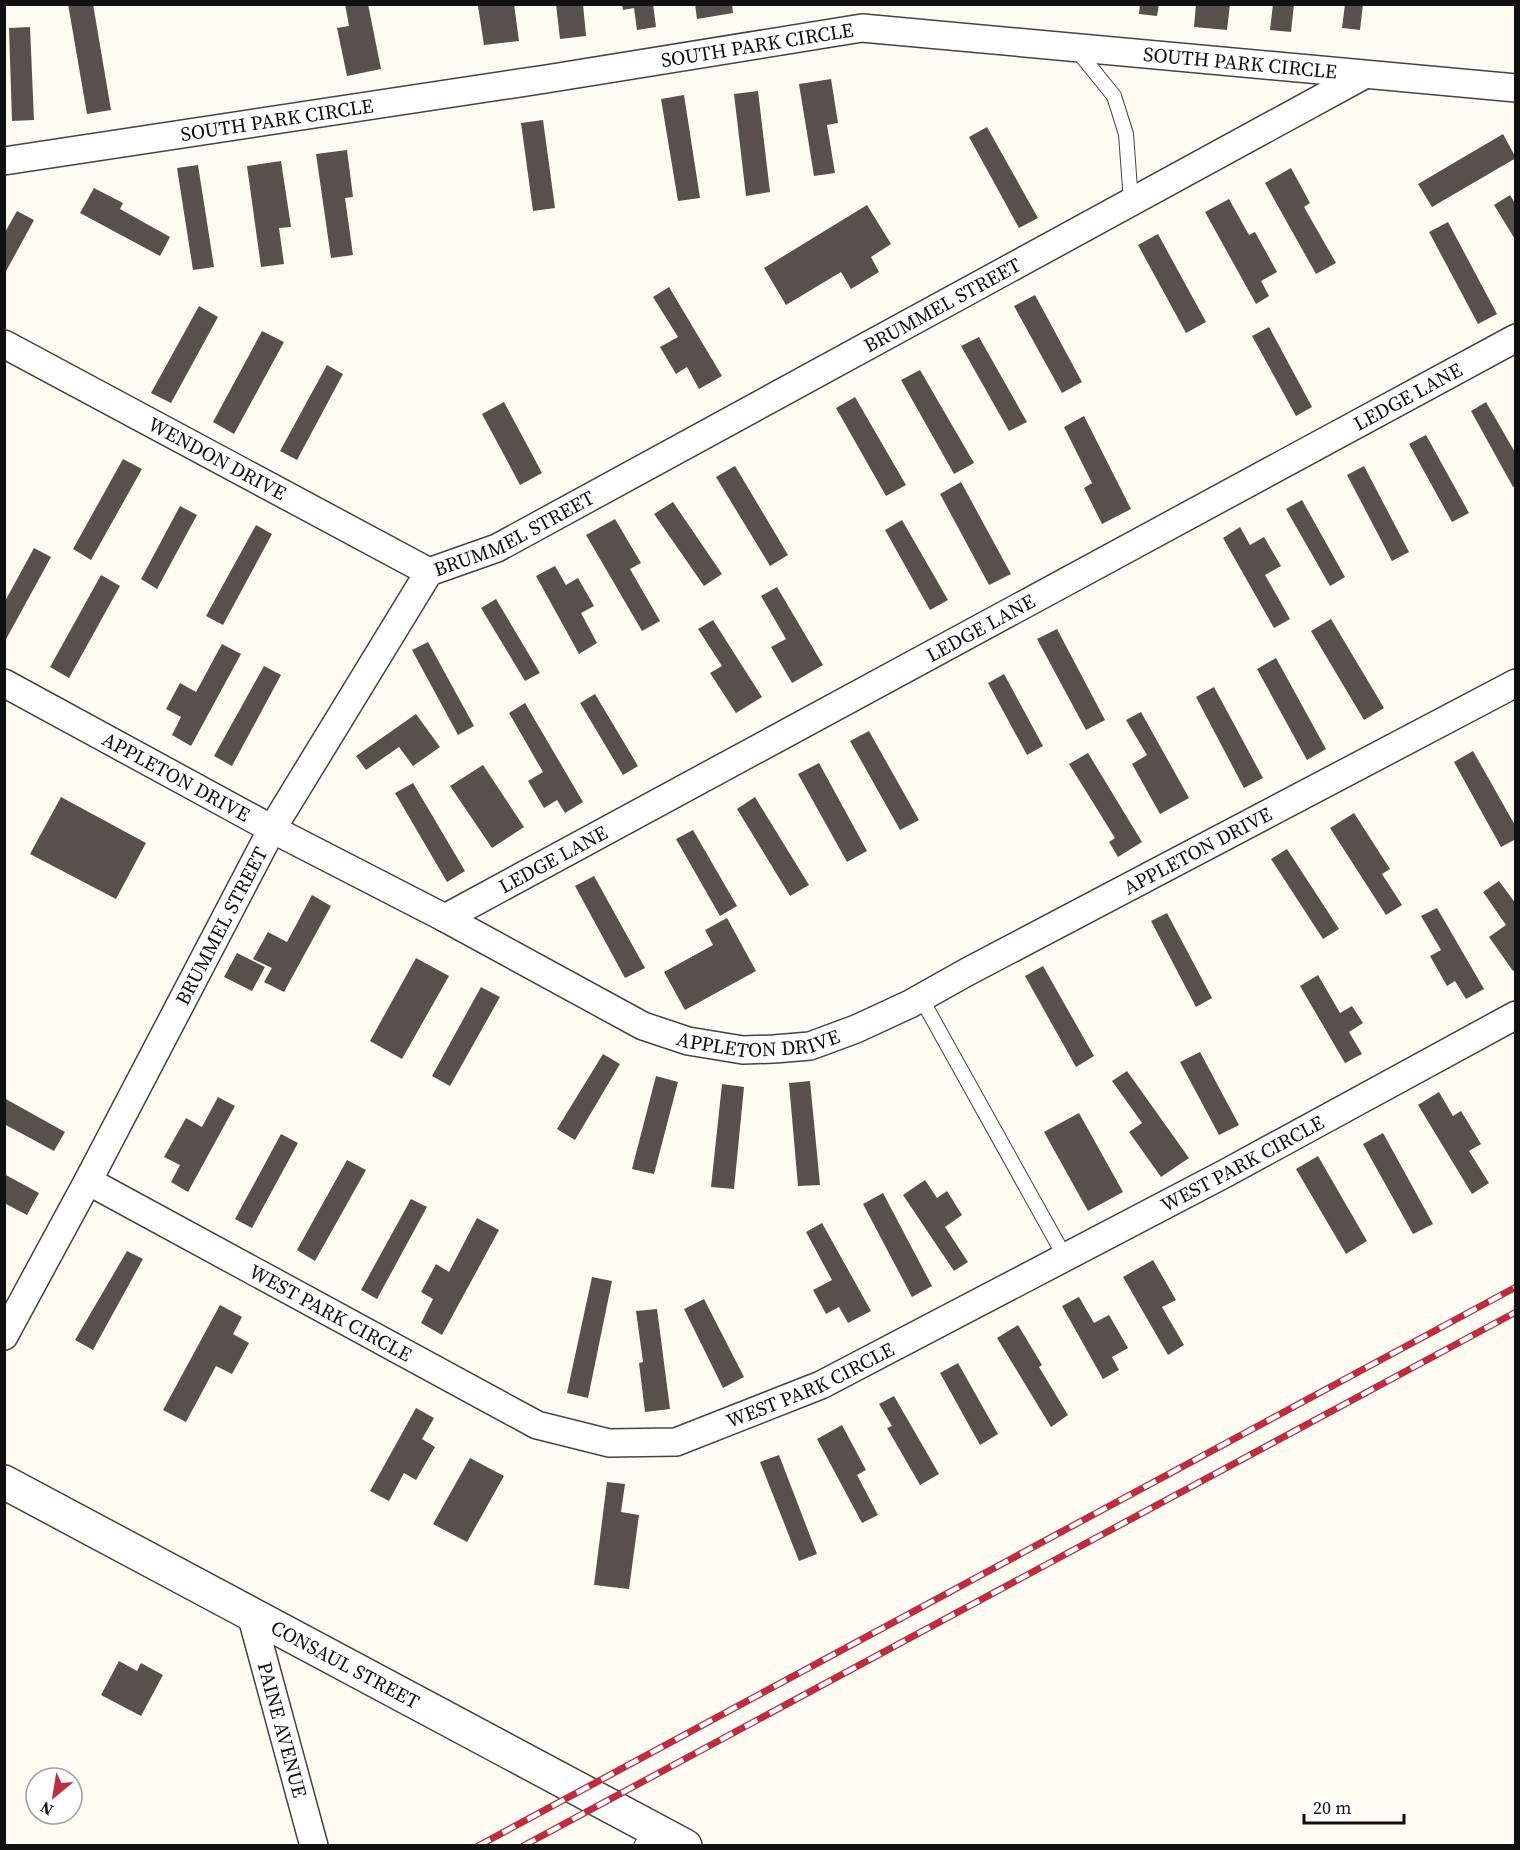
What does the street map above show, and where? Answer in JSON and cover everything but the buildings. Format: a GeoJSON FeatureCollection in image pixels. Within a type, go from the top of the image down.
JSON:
{"type":"FeatureCollection","features":[{"type":"Feature","properties":{"kind":"street","name":"SOUTH PARK CIRCLE"},"geometry":{"type":"LineString","coordinates":[[4,161],[558,77],[862,28],[1515,88]]}},
{"type":"Feature","properties":{"kind":"street","name":"BRUMMEL STREET"},"geometry":{"type":"LineString","coordinates":[[4,1336],[88,1181],[272,829],[429,572],[497,548],[1364,75]]}},
{"type":"Feature","properties":{"kind":"street","name":"LEDGE LANE"},"geometry":{"type":"LineString","coordinates":[[445,918],[1515,338]]}},
{"type":"Feature","properties":{"kind":"street","name":"WENDON DRIVE"},"geometry":{"type":"LineString","coordinates":[[4,344],[429,572]]}},
{"type":"Feature","properties":{"kind":"street","name":"APPLETON DRIVE"},"geometry":{"type":"LineString","coordinates":[[4,683],[272,829],[445,918],[643,1026],[688,1041],[743,1050],[774,1050],[810,1046],[856,1029],[921,998],[1515,683]]}},
{"type":"Feature","properties":{"kind":"street","name":"WEST PARK CIRCLE"},"geometry":{"type":"LineString","coordinates":[[88,1181],[537,1425],[609,1443],[676,1442],[821,1385],[1247,1162],[1515,1016]]}},
{"type":"Feature","properties":{"kind":"street","name":"CONSAUL STREET"},"geometry":{"type":"LineString","coordinates":[[4,1482],[251,1614],[647,1837],[686,1845]]}},
{"type":"Feature","properties":{"kind":"street","name":"PAINE AVENUE"},"geometry":{"type":"LineString","coordinates":[[251,1614],[314,1845]]}},
{"type":"Feature","properties":{"kind":"lane"},"geometry":{"type":"LineString","coordinates":[[1075,48],[1114,96],[1126,134],[1131,202]]}},
{"type":"Feature","properties":{"kind":"lane"},"geometry":{"type":"LineString","coordinates":[[921,998],[1065,1257]]}},
{"type":"Feature","properties":{"kind":"railway"},"geometry":{"type":"LineString","coordinates":[[478,1846],[1516,1287]]}},
{"type":"Feature","properties":{"kind":"railway"},"geometry":{"type":"LineString","coordinates":[[523,1846],[1516,1312]]}}]}
